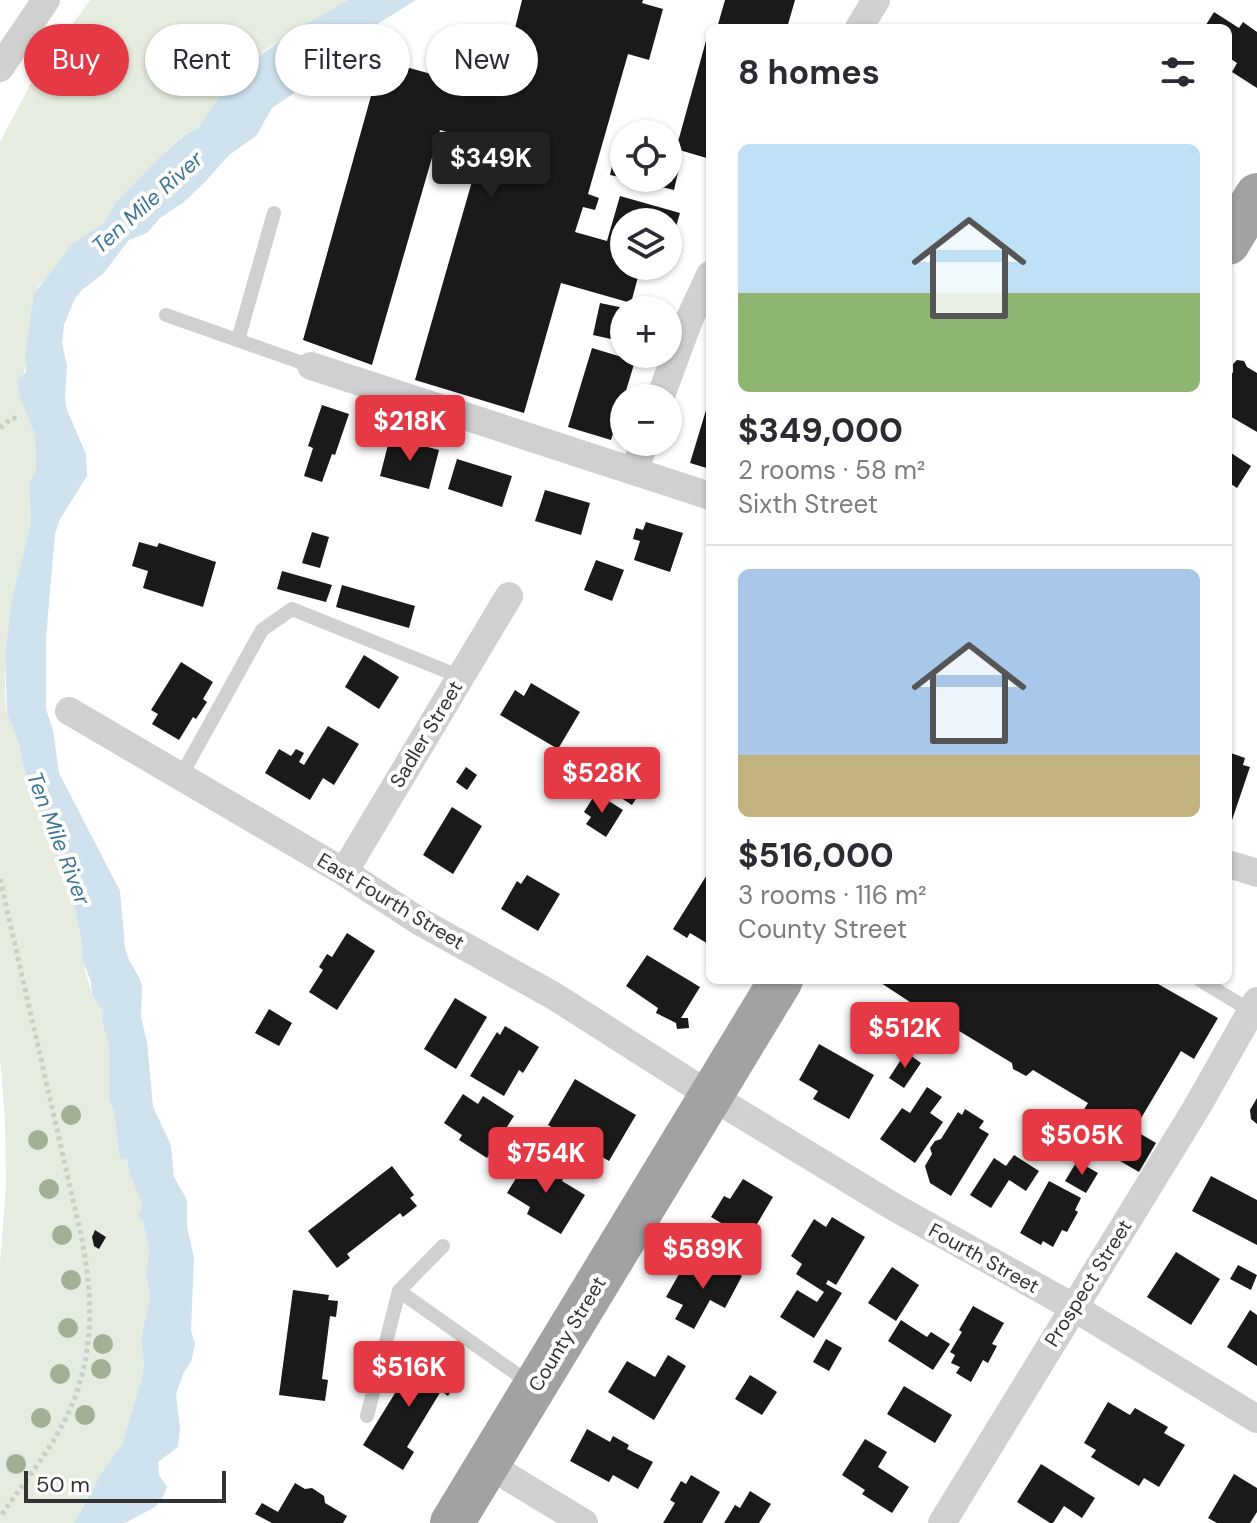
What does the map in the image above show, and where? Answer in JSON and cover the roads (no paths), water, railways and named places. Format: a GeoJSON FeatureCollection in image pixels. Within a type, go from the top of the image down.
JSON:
{"type":"FeatureCollection","features":[{"type":"Feature","properties":{"kind":"highway"},"geometry":{"type":"LineString","coordinates":[[1232,236],[1257,195]]}},
{"type":"Feature","properties":{"kind":"highway","name":"County Street"},"geometry":{"type":"LineString","coordinates":[[452,1523],[779,984]]}},
{"type":"Feature","properties":{"kind":"street"},"geometry":{"type":"LineString","coordinates":[[0,68],[46,0]]}},
{"type":"Feature","properties":{"kind":"street"},"geometry":{"type":"LineString","coordinates":[[861,24],[876,0]]}},
{"type":"Feature","properties":{"kind":"street"},"geometry":{"type":"LineString","coordinates":[[665,384],[706,284]]}},
{"type":"Feature","properties":{"kind":"street"},"geometry":{"type":"LineString","coordinates":[[311,366],[706,495]]}},
{"type":"Feature","properties":{"kind":"street"},"geometry":{"type":"LineString","coordinates":[[634,471],[640,456]]}},
{"type":"Feature","properties":{"kind":"street","name":"Sadler Street"},"geometry":{"type":"LineString","coordinates":[[344,872],[509,596]]}},
{"type":"Feature","properties":{"kind":"street","name":"East Fourth Street"},"geometry":{"type":"LineString","coordinates":[[69,711],[344,872],[419,921],[554,996],[711,1096]]}},
{"type":"Feature","properties":{"kind":"street"},"geometry":{"type":"LineString","coordinates":[[1232,865],[1257,873]]}},
{"type":"Feature","properties":{"kind":"street","name":"Prospect Street"},"geometry":{"type":"LineString","coordinates":[[942,1523],[1197,1107],[1254,1006]]}},
{"type":"Feature","properties":{"kind":"street","name":"Fourth Street"},"geometry":{"type":"LineString","coordinates":[[711,1096],[970,1251],[1073,1307],[1257,1419]]}},
{"type":"Feature","properties":{"kind":"street"},"geometry":{"type":"LineString","coordinates":[[487,1464],[584,1523]]}},
{"type":"Feature","properties":{"kind":"lane"},"geometry":{"type":"LineString","coordinates":[[238,340],[274,213]]}},
{"type":"Feature","properties":{"kind":"lane"},"geometry":{"type":"LineString","coordinates":[[166,315],[311,366]]}},
{"type":"Feature","properties":{"kind":"lane"},"geometry":{"type":"LineString","coordinates":[[181,776],[262,630],[292,609],[461,677]]}},
{"type":"Feature","properties":{"kind":"lane"},"geometry":{"type":"LineString","coordinates":[[1208,984],[1254,1006]]}},
{"type":"Feature","properties":{"kind":"lane"},"geometry":{"type":"LineString","coordinates":[[367,1416],[399,1291],[443,1246]]}},
{"type":"Feature","properties":{"kind":"lane"},"geometry":{"type":"LineString","coordinates":[[399,1291],[534,1387]]}},
{"type":"Feature","properties":{"kind":"water"},"geometry":{"type":"Polygon","coordinates":[[[348,0],[416,0],[377,24],[307,24],[348,0]]]}},
{"type":"Feature","properties":{"kind":"water","name":"Ten Mile River"},"geometry":{"type":"Polygon","coordinates":[[[275,45],[275,96],[290,96],[272,108],[256,136],[229,155],[184,202],[160,218],[147,233],[129,240],[103,274],[74,300],[64,325],[62,343],[67,366],[65,399],[86,454],[87,476],[60,519],[55,534],[46,638],[46,709],[53,730],[59,773],[120,891],[125,948],[142,988],[141,1017],[147,1042],[153,1107],[171,1145],[174,1177],[187,1200],[187,1227],[194,1257],[191,1331],[195,1344],[191,1362],[176,1394],[180,1428],[178,1447],[158,1462],[159,1475],[167,1487],[162,1499],[155,1507],[125,1523],[74,1523],[100,1475],[122,1445],[142,1377],[141,1340],[150,1295],[146,1276],[149,1249],[143,1221],[138,1216],[142,1205],[127,1158],[120,1160],[114,1112],[109,1099],[109,1045],[102,1022],[103,1012],[92,995],[91,982],[82,959],[72,892],[65,883],[7,713],[5,654],[12,598],[31,523],[29,484],[36,469],[35,435],[20,398],[17,380],[26,372],[25,356],[34,294],[73,243],[105,222],[116,202],[162,155],[187,133],[198,128],[220,96],[259,96],[259,56],[275,45]]]}}]}
